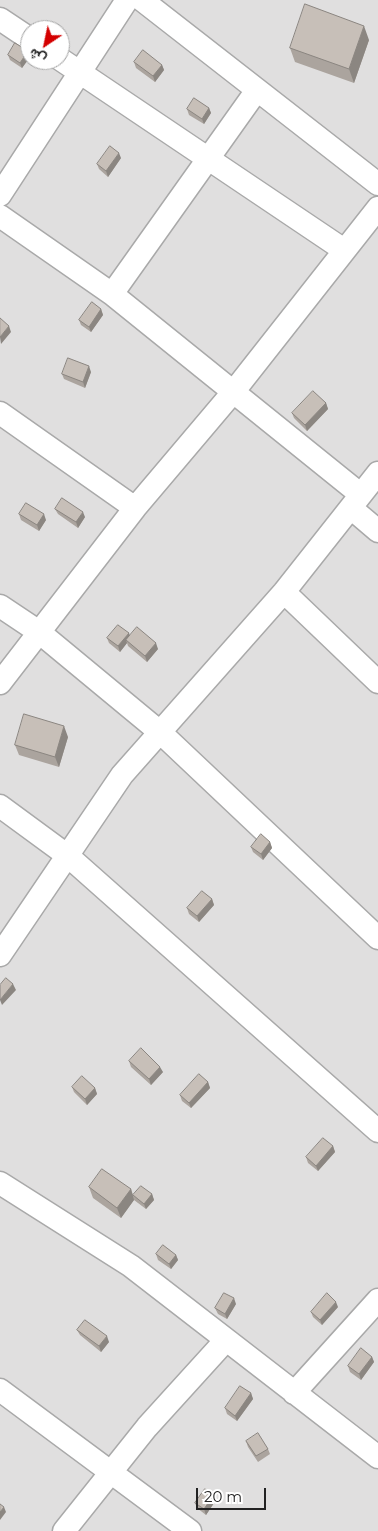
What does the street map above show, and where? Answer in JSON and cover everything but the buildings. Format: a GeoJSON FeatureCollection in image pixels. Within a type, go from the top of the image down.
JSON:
{"type":"FeatureCollection","features":[{"type":"Feature","properties":{"kind":"street"},"geometry":{"type":"LineString","coordinates":[[0,194],[127,0]]}},
{"type":"Feature","properties":{"kind":"street"},"geometry":{"type":"LineString","coordinates":[[142,0],[378,184]]}},
{"type":"Feature","properties":{"kind":"street"},"geometry":{"type":"LineString","coordinates":[[0,19],[20,32]]}},
{"type":"Feature","properties":{"kind":"street"},"geometry":{"type":"LineString","coordinates":[[70,66],[344,250]]}},
{"type":"Feature","properties":{"kind":"street"},"geometry":{"type":"LineString","coordinates":[[112,294],[257,90]]}},
{"type":"Feature","properties":{"kind":"street"},"geometry":{"type":"LineString","coordinates":[[0,684],[135,508],[234,391],[378,208]]}},
{"type":"Feature","properties":{"kind":"street"},"geometry":{"type":"LineString","coordinates":[[0,216],[112,294],[234,391],[356,501],[378,531]]}},
{"type":"Feature","properties":{"kind":"street"},"geometry":{"type":"LineString","coordinates":[[0,413],[135,508]]}},
{"type":"Feature","properties":{"kind":"street"},"geometry":{"type":"LineString","coordinates":[[0,955],[122,775],[284,592],[378,473]]}},
{"type":"Feature","properties":{"kind":"street"},"geometry":{"type":"LineString","coordinates":[[284,592],[378,682]]}},
{"type":"Feature","properties":{"kind":"street"},"geometry":{"type":"LineString","coordinates":[[0,606],[39,632],[161,733],[378,938]]}},
{"type":"Feature","properties":{"kind":"street"},"geometry":{"type":"LineString","coordinates":[[0,806],[68,856],[378,1131]]}},
{"type":"Feature","properties":{"kind":"street"},"geometry":{"type":"LineString","coordinates":[[0,1183],[131,1266],[378,1457]]}},
{"type":"Feature","properties":{"kind":"street"},"geometry":{"type":"LineString","coordinates":[[294,1393],[378,1300]]}},
{"type":"Feature","properties":{"kind":"street"},"geometry":{"type":"LineString","coordinates":[[64,1531],[110,1471],[226,1340]]}},
{"type":"Feature","properties":{"kind":"street"},"geometry":{"type":"LineString","coordinates":[[0,1390],[190,1531]]}},
{"type":"Feature","properties":{"kind":"shaded area"},"geometry":{"type":"Polygon","coordinates":[[[0,0],[378,0],[378,1531],[0,1531],[0,0]]]}}]}
